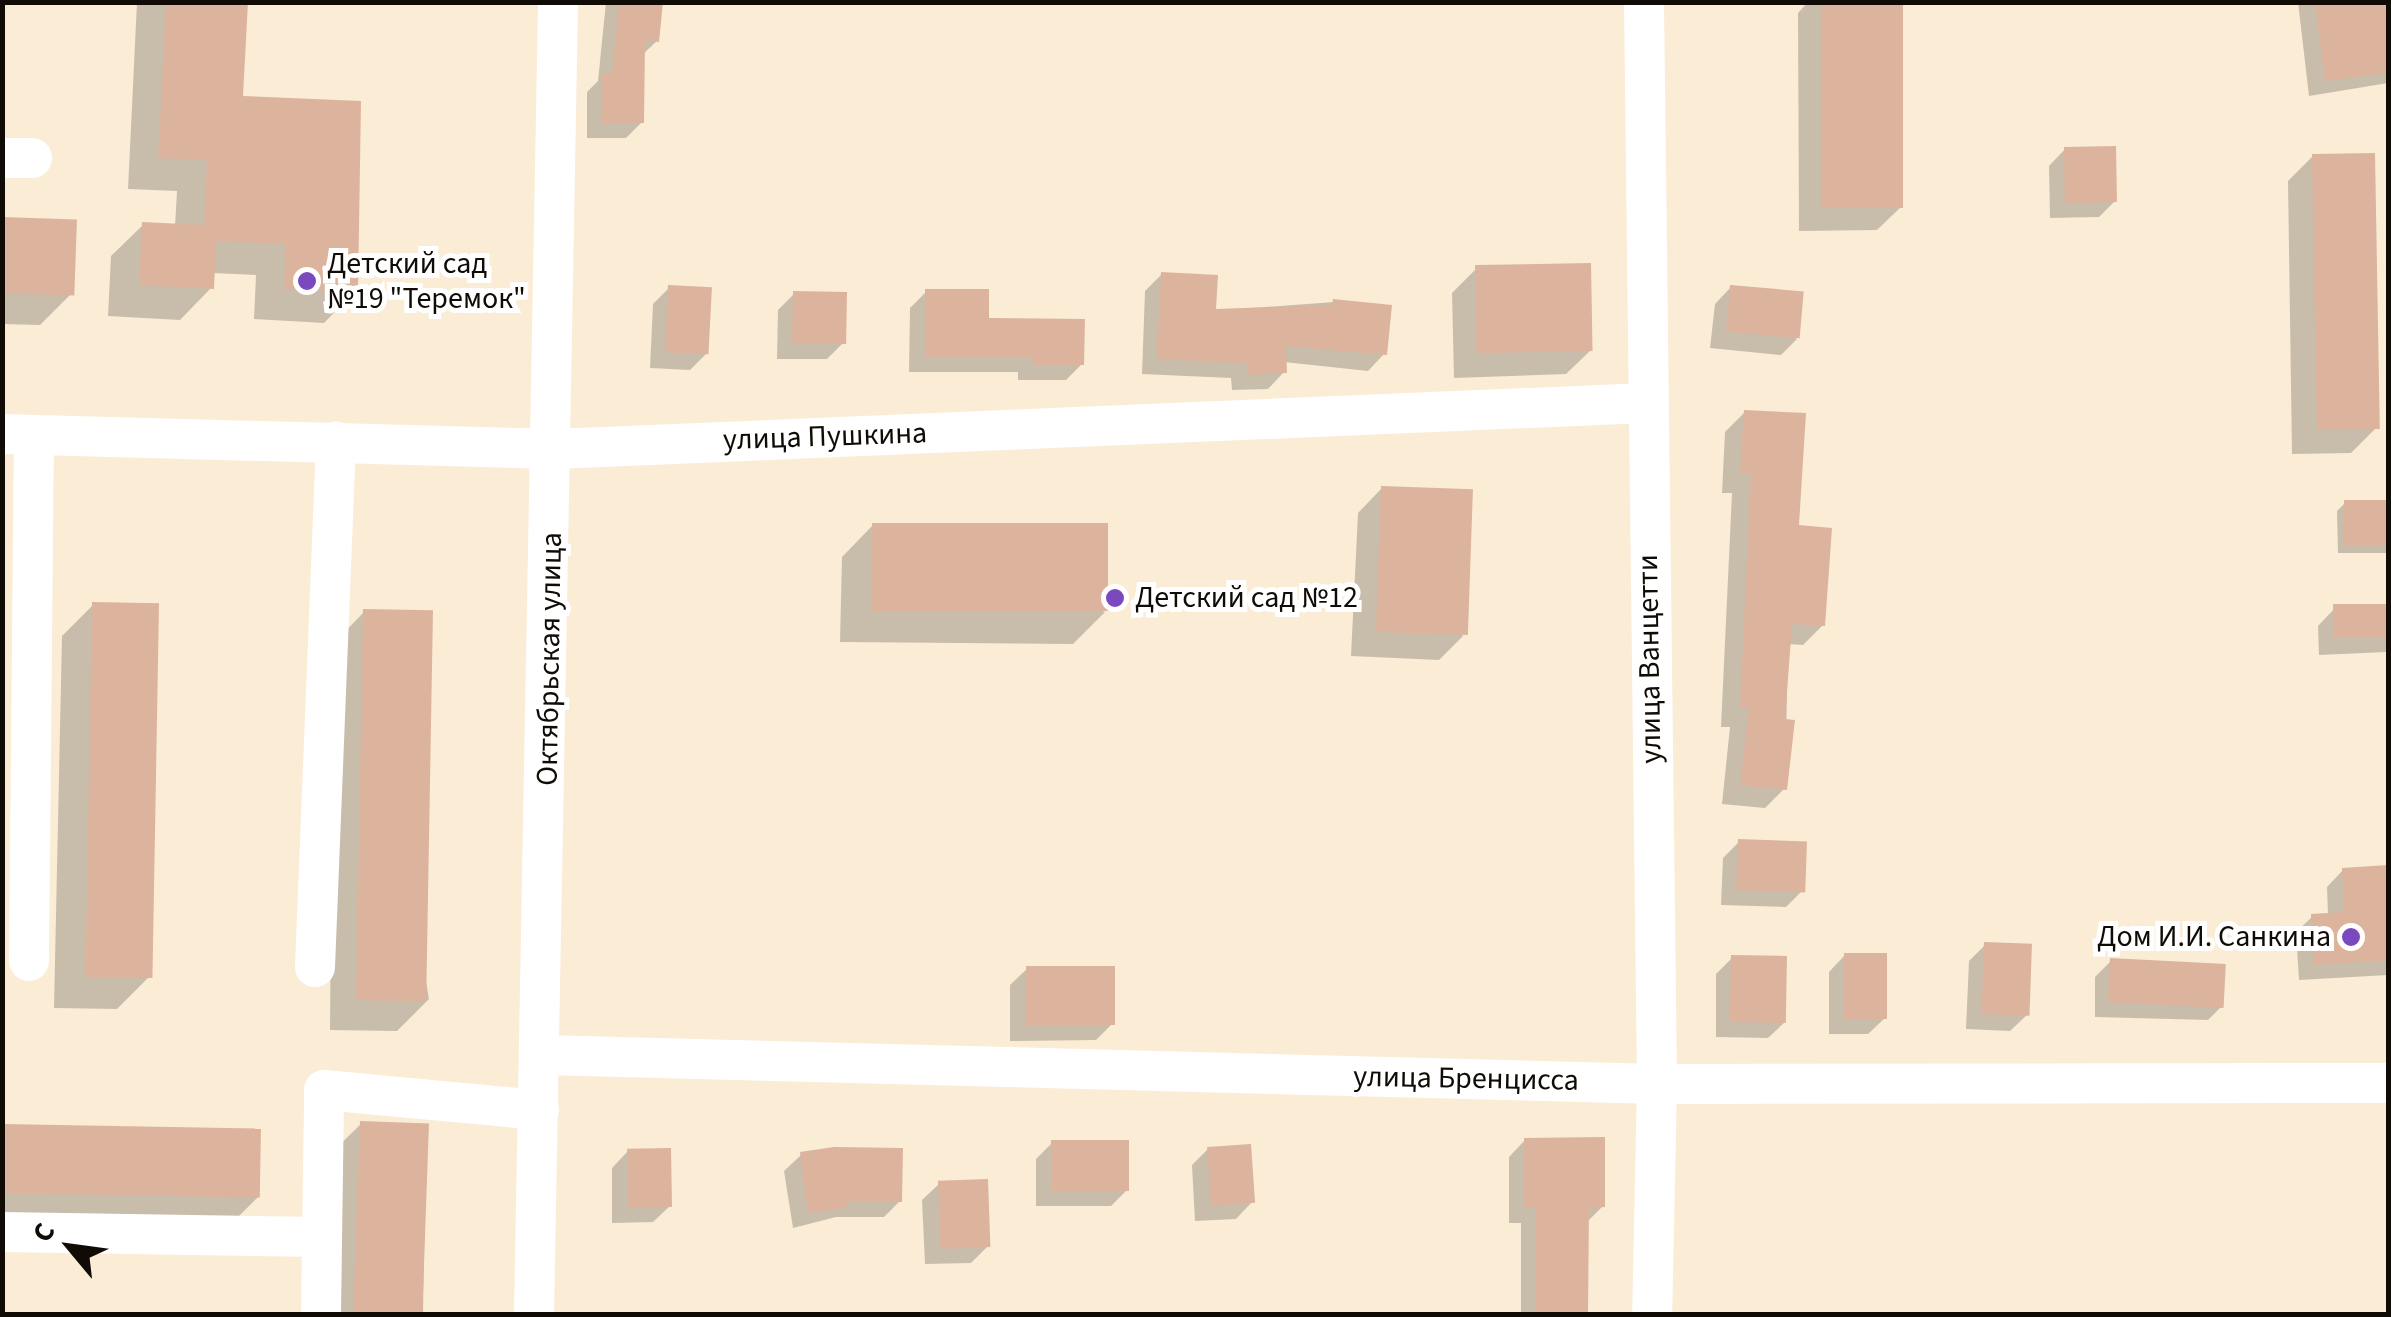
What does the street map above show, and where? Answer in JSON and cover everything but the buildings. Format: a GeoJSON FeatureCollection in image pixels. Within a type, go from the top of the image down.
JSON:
{"type":"FeatureCollection","features":[{"type":"Feature","properties":{"kind":"street","name":"Октябрьская улица"},"geometry":{"type":"LineString","coordinates":[[534,1314],[543,1054],[558,2]]}},
{"type":"Feature","properties":{"kind":"street","name":"улица Ванцетти"},"geometry":{"type":"LineString","coordinates":[[1644,2],[1646,403],[1658,1084],[1652,1314]]}},
{"type":"Feature","properties":{"kind":"street","name":"улица Пушкина"},"geometry":{"type":"LineString","coordinates":[[18,434],[554,449],[1646,403]]}},
{"type":"Feature","properties":{"kind":"street"},"geometry":{"type":"LineString","coordinates":[[18,434],[29,961]]}},
{"type":"Feature","properties":{"kind":"street"},"geometry":{"type":"LineString","coordinates":[[315,967],[336,441]]}},
{"type":"Feature","properties":{"kind":"street","name":"улица Бренцисса"},"geometry":{"type":"LineString","coordinates":[[543,1054],[1658,1084],[2388,1083]]}},
{"type":"Feature","properties":{"kind":"street"},"geometry":{"type":"LineString","coordinates":[[320,1314],[324,1090],[539,1110]]}},
{"type":"Feature","properties":{"kind":"street"},"geometry":{"type":"LineString","coordinates":[[2,1232],[322,1237]]}},
{"type":"Feature","properties":{"kind":"place","name":"Детский сад №19 \"Теремок\""},"geometry":{"type":"Point","coordinates":[307,281]}},
{"type":"Feature","properties":{"kind":"place","name":"Детский сад №12"},"geometry":{"type":"Point","coordinates":[1115,598]}},
{"type":"Feature","properties":{"kind":"place","name":"Дом И.И. Санкина"},"geometry":{"type":"Point","coordinates":[2351,937]}}]}
